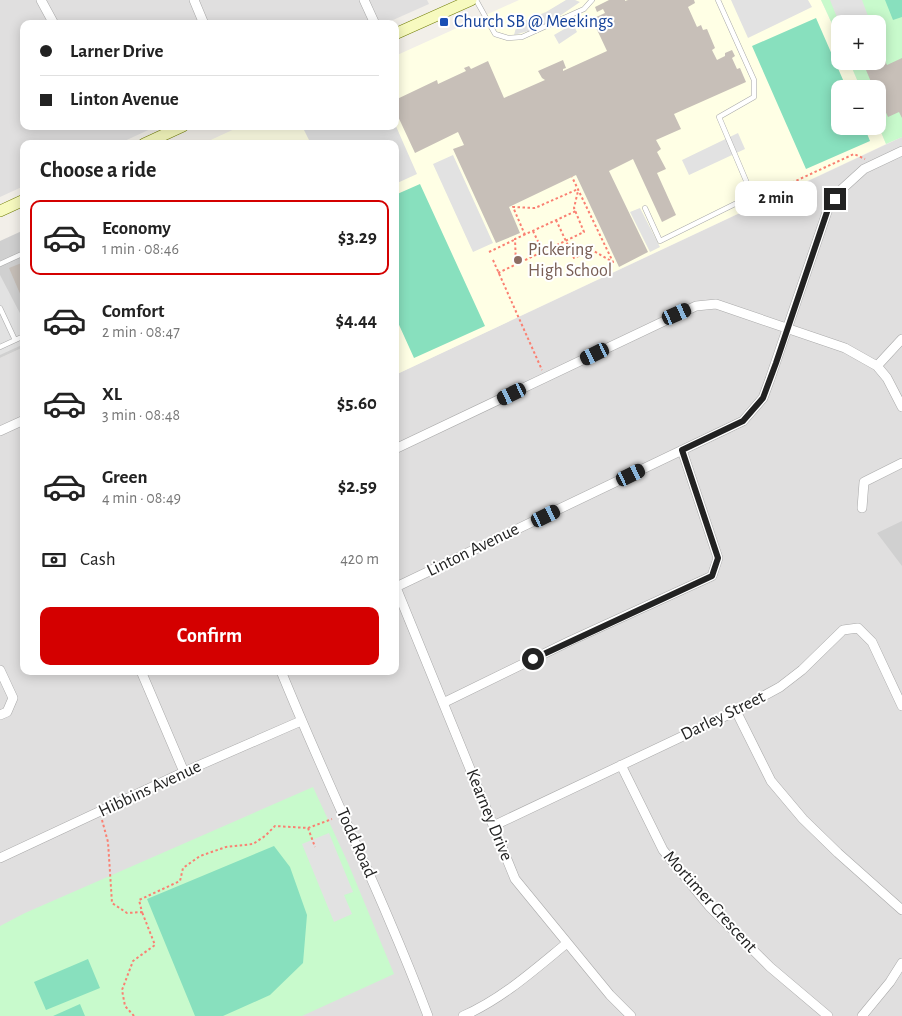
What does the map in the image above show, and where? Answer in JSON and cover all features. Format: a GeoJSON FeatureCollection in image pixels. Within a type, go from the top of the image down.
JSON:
{"type":"FeatureCollection","features":[{"type":"Feature","properties":{"kind":"street"},"geometry":{"type":"LineString","coordinates":[[40,0],[52,20]]}},
{"type":"Feature","properties":{"kind":"street"},"geometry":{"type":"LineString","coordinates":[[194,0],[202,20]]}},
{"type":"Feature","properties":{"kind":"street"},"geometry":{"type":"LineString","coordinates":[[364,0],[373,20]]}},
{"type":"Feature","properties":{"kind":"street"},"geometry":{"type":"LineString","coordinates":[[399,32],[471,0]]}},
{"type":"Feature","properties":{"kind":"street"},"geometry":{"type":"LineString","coordinates":[[153,140],[174,130]]}},
{"type":"Feature","properties":{"kind":"street","name":"Linton Avenue"},"geometry":{"type":"LineString","coordinates":[[399,584],[743,421],[763,398],[788,330],[828,209],[842,189],[864,169],[902,151]]}},
{"type":"Feature","properties":{"kind":"street"},"geometry":{"type":"LineString","coordinates":[[0,211],[20,202]]}},
{"type":"Feature","properties":{"kind":"street"},"geometry":{"type":"LineString","coordinates":[[399,447],[696,306],[716,304],[845,348],[877,366],[887,378],[902,407]]}},
{"type":"Feature","properties":{"kind":"street"},"geometry":{"type":"LineString","coordinates":[[877,366],[902,339]]}},
{"type":"Feature","properties":{"kind":"street"},"geometry":{"type":"LineString","coordinates":[[0,431],[20,422]]}},
{"type":"Feature","properties":{"kind":"street"},"geometry":{"type":"LineString","coordinates":[[443,703],[712,576],[718,558],[682,450]]}},
{"type":"Feature","properties":{"kind":"street"},"geometry":{"type":"LineString","coordinates":[[862,508],[864,482],[902,463]]}},
{"type":"Feature","properties":{"kind":"street","name":"Kearney Drive"},"geometry":{"type":"LineString","coordinates":[[399,596],[515,879],[610,995],[631,1016]]}},
{"type":"Feature","properties":{"kind":"street","name":"Darley Street"},"geometry":{"type":"LineString","coordinates":[[493,826],[736,711],[780,687],[802,670],[843,630],[858,628],[872,642],[902,706]]}},
{"type":"Feature","properties":{"kind":"street"},"geometry":{"type":"LineString","coordinates":[[0,670],[12,698],[7,712],[0,715]]}},
{"type":"Feature","properties":{"kind":"street"},"geometry":{"type":"LineString","coordinates":[[144,675],[184,772]]}},
{"type":"Feature","properties":{"kind":"street","name":"Todd Road"},"geometry":{"type":"LineString","coordinates":[[283,675],[379,897],[428,1016]]}},
{"type":"Feature","properties":{"kind":"street"},"geometry":{"type":"LineString","coordinates":[[736,711],[771,781],[803,819],[902,910]]}},
{"type":"Feature","properties":{"kind":"street","name":"Hibbins Avenue"},"geometry":{"type":"LineString","coordinates":[[0,858],[100,813],[184,772],[302,721]]}},
{"type":"Feature","properties":{"kind":"street","name":"Mortimer Crescent"},"geometry":{"type":"LineString","coordinates":[[621,765],[663,850],[709,906],[763,960],[828,1016]]}},
{"type":"Feature","properties":{"kind":"street"},"geometry":{"type":"LineString","coordinates":[[463,1016],[484,1007],[509,990],[567,943]]}},
{"type":"Feature","properties":{"kind":"street"},"geometry":{"type":"LineString","coordinates":[[862,1016],[902,964]]}},
{"type":"Feature","properties":{"kind":"lane"},"geometry":{"type":"LineString","coordinates":[[476,0],[495,34],[508,38],[522,37],[584,9],[592,0]]}},
{"type":"Feature","properties":{"kind":"lane"},"geometry":{"type":"LineString","coordinates":[[645,208],[660,241],[745,199],[747,183],[719,117],[754,97],[754,80],[718,0]]}},
{"type":"Feature","properties":{"kind":"lane"},"geometry":{"type":"LineString","coordinates":[[0,264],[20,255]]}},
{"type":"Feature","properties":{"kind":"lane"},"geometry":{"type":"LineString","coordinates":[[0,308],[15,340]]}},
{"type":"Feature","properties":{"kind":"lane"},"geometry":{"type":"LineString","coordinates":[[0,347],[20,338]]}},
{"type":"Feature","properties":{"kind":"path"},"geometry":{"type":"LineString","coordinates":[[747,183],[776,190],[854,154],[865,159]]}},
{"type":"Feature","properties":{"kind":"path"},"geometry":{"type":"LineString","coordinates":[[556,220],[574,258],[592,250],[613,262],[572,177]]}},
{"type":"Feature","properties":{"kind":"path"},"geometry":{"type":"LineString","coordinates":[[498,273],[584,232],[574,208],[578,189]]}},
{"type":"Feature","properties":{"kind":"path"},"geometry":{"type":"LineString","coordinates":[[525,235],[513,207],[535,208],[578,189]]}},
{"type":"Feature","properties":{"kind":"path"},"geometry":{"type":"LineString","coordinates":[[489,252],[576,211]]}},
{"type":"Feature","properties":{"kind":"path"},"geometry":{"type":"LineString","coordinates":[[533,231],[542,252]]}},
{"type":"Feature","properties":{"kind":"path"},"geometry":{"type":"LineString","coordinates":[[515,239],[516,265]]}},
{"type":"Feature","properties":{"kind":"path"},"geometry":{"type":"LineString","coordinates":[[493,260],[546,378]]}},
{"type":"Feature","properties":{"kind":"path"},"geometry":{"type":"LineString","coordinates":[[100,813],[108,842],[112,902],[127,913],[142,912]]}},
{"type":"Feature","properties":{"kind":"path"},"geometry":{"type":"LineString","coordinates":[[134,1016],[124,1006],[122,990],[133,960],[155,945],[139,900],[180,881],[183,868],[200,856],[226,847],[252,844],[265,836],[275,826],[308,828],[332,819]]}},
{"type":"Feature","properties":{"kind":"path"},"geometry":{"type":"LineString","coordinates":[[308,828],[315,847]]}},
{"type":"Feature","properties":{"kind":"shaded area"},"geometry":{"type":"Polygon","coordinates":[[[0,0],[427,0],[429,4],[393,20],[20,20],[20,130],[148,130],[127,140],[20,140],[20,188],[0,197],[0,0]]]}},
{"type":"Feature","properties":{"kind":"shaded area","name":"Pickering High School"},"geometry":{"type":"Polygon","coordinates":[[[519,0],[821,0],[831,22],[831,70],[853,70],[857,80],[831,80],[831,135],[882,135],[886,144],[399,373],[399,140],[211,140],[232,130],[399,130],[399,54],[519,0]]]}},
{"type":"Feature","properties":{"kind":"shaded area"},"geometry":{"type":"Polygon","coordinates":[[[566,0],[580,2],[551,22],[514,35],[517,24],[546,12],[566,0]]]}},
{"type":"Feature","properties":{"kind":"shaded area"},"geometry":{"type":"Polygon","coordinates":[[[731,0],[808,0],[812,7],[748,38],[731,0]]]}},
{"type":"Feature","properties":{"kind":"shaded area"},"geometry":{"type":"Polygon","coordinates":[[[830,0],[862,0],[868,15],[836,15],[830,0]]]}},
{"type":"Feature","properties":{"kind":"shaded area"},"geometry":{"type":"Polygon","coordinates":[[[573,24],[577,32],[559,44],[554,35],[573,24]]]}},
{"type":"Feature","properties":{"kind":"shaded area"},"geometry":{"type":"Polygon","coordinates":[[[304,130],[398,130],[417,174],[399,182],[399,140],[309,140],[304,130]]]}},
{"type":"Feature","properties":{"kind":"shaded area"},"geometry":{"type":"Polygon","coordinates":[[[738,133],[745,149],[689,175],[682,160],[738,133]]]}},
{"type":"Feature","properties":{"kind":"shaded area"},"geometry":{"type":"Polygon","coordinates":[[[902,137],[902,1016],[0,1016],[0,358],[20,349],[20,675],[399,675],[399,373],[902,137]]]}},
{"type":"Feature","properties":{"kind":"shaded area"},"geometry":{"type":"Polygon","coordinates":[[[453,155],[493,243],[473,252],[433,164],[453,155]]]}},
{"type":"Feature","properties":{"kind":"shaded area"},"geometry":{"type":"Polygon","coordinates":[[[640,208],[660,247],[650,252],[630,212],[640,208]]]}},
{"type":"Feature","properties":{"kind":"shaded area"},"geometry":{"type":"Polygon","coordinates":[[[20,232],[20,349],[0,358],[0,241],[20,232]]]}},
{"type":"Feature","properties":{"kind":"shaded area"},"geometry":{"type":"Polygon","coordinates":[[[0,275],[20,313],[20,346],[0,355],[0,275]]]}},
{"type":"Feature","properties":{"kind":"shaded area"},"geometry":{"type":"Polygon","coordinates":[[[902,521],[902,566],[877,533],[902,521]]]}},
{"type":"Feature","properties":{"kind":"shaded area"},"geometry":{"type":"Polygon","coordinates":[[[329,833],[353,892],[344,895],[352,914],[334,922],[302,844],[329,833]]]}},
{"type":"Feature","properties":{"kind":"green space"},"geometry":{"type":"Polygon","coordinates":[[[821,0],[902,0],[902,137],[886,144],[882,135],[886,135],[886,80],[857,80],[853,70],[886,70],[886,15],[831,15],[831,22],[821,0]]]}},
{"type":"Feature","properties":{"kind":"green space"},"geometry":{"type":"Polygon","coordinates":[[[885,0],[902,0],[902,17],[893,20],[885,0]]]}},
{"type":"Feature","properties":{"kind":"green space"},"geometry":{"type":"Polygon","coordinates":[[[816,18],[831,52],[831,70],[839,70],[843,80],[831,80],[831,135],[868,135],[870,141],[806,169],[752,46],[816,18]]]}},
{"type":"Feature","properties":{"kind":"green space"},"geometry":{"type":"Polygon","coordinates":[[[420,184],[485,326],[414,358],[399,325],[399,193],[420,184]]]}},
{"type":"Feature","properties":{"kind":"green space"},"geometry":{"type":"Polygon","coordinates":[[[313,787],[348,863],[394,974],[302,1016],[0,1016],[0,926],[25,913],[313,787]]]}},
{"type":"Feature","properties":{"kind":"green space"},"geometry":{"type":"Polygon","coordinates":[[[274,846],[290,867],[307,915],[303,963],[270,995],[223,1016],[195,1016],[147,899],[274,846]]]}},
{"type":"Feature","properties":{"kind":"green space"},"geometry":{"type":"Polygon","coordinates":[[[88,959],[100,988],[46,1010],[34,982],[88,959]]]}},
{"type":"Feature","properties":{"kind":"green space"},"geometry":{"type":"Polygon","coordinates":[[[80,1004],[85,1016],[53,1016],[80,1004]]]}},
{"type":"Feature","properties":{"kind":"building"},"geometry":{"type":"Polygon","coordinates":[[[609,0],[694,0],[695,3],[688,7],[697,27],[701,25],[703,30],[707,29],[715,48],[712,50],[717,60],[732,50],[735,56],[732,58],[737,69],[740,68],[746,82],[674,114],[681,129],[656,140],[661,149],[657,152],[666,169],[657,173],[676,215],[662,222],[633,159],[609,171],[648,252],[619,267],[576,175],[509,207],[520,233],[496,243],[453,149],[464,145],[458,132],[415,153],[399,119],[399,98],[437,80],[438,84],[466,71],[464,68],[469,66],[471,69],[488,61],[504,98],[545,80],[538,71],[563,60],[566,68],[563,71],[607,51],[592,19],[605,13],[603,9],[597,12],[595,7],[609,0]]]}},
{"type":"Feature","properties":{"kind":"building"},"geometry":{"type":"Polygon","coordinates":[[[902,58],[902,118],[899,112],[888,117],[886,113],[886,80],[870,80],[866,70],[886,70],[886,63],[887,65],[902,58]]]}},
{"type":"Feature","properties":{"kind":"building"},"geometry":{"type":"Polygon","coordinates":[[[20,264],[20,294],[9,268],[20,264]]]}},
{"type":"Feature","properties":{"kind":"place","name":"Church SB @ Meekings"},"geometry":{"type":"Point","coordinates":[444,22]}},
{"type":"Feature","properties":{"kind":"place","name":"Pickering High School"},"geometry":{"type":"Point","coordinates":[518,260]}},
{"type":"Feature","properties":{"kind":"route"},"geometry":{"type":"LineString","coordinates":[[533,659],[712,576],[718,558],[682,450],[743,421],[763,398],[828,209],[835,199]]}}]}
